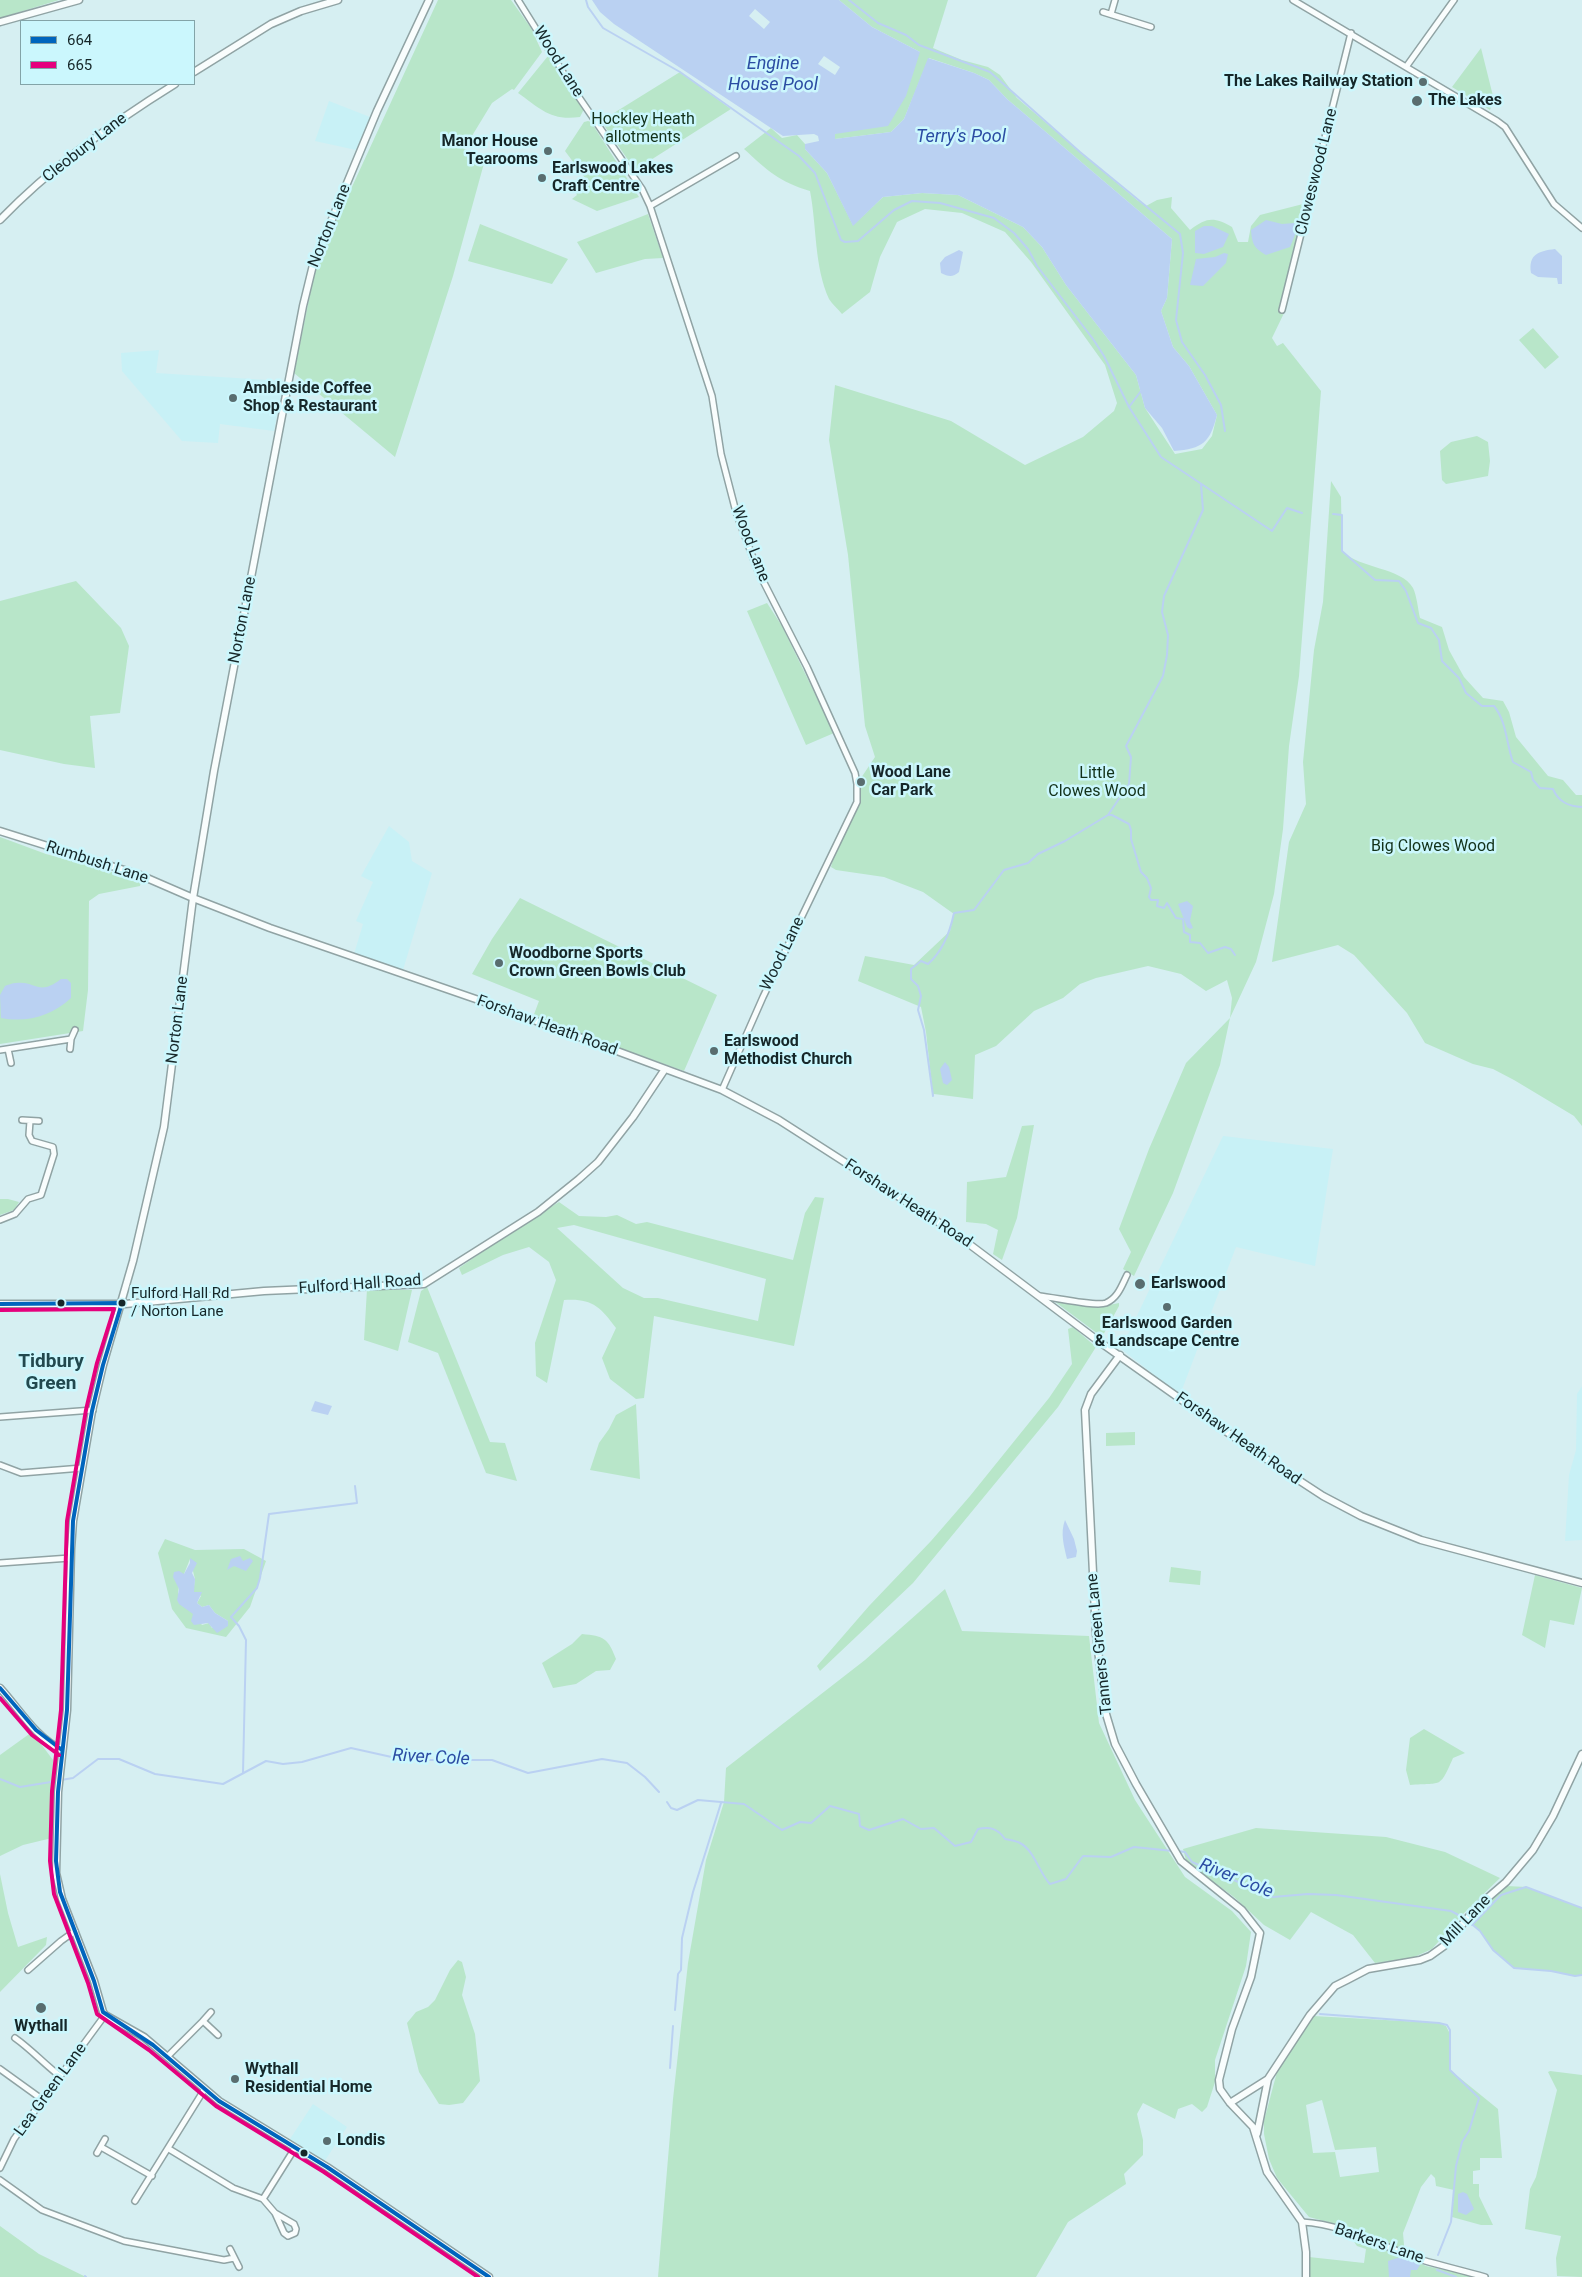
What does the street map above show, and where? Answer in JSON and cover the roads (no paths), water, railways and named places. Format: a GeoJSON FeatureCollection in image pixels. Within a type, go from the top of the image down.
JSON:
{"type":"FeatureCollection","features":[{"type":"Feature","properties":{"kind":"street"},"geometry":{"type":"LineString","coordinates":[[0,22],[79,0]]}},
{"type":"Feature","properties":{"kind":"street"},"geometry":{"type":"LineString","coordinates":[[195,71],[271,24],[301,11],[338,0]]}},
{"type":"Feature","properties":{"kind":"street","name":"Norton Lane"},"geometry":{"type":"LineString","coordinates":[[105,2015],[60,1892],[56,1873],[59,1787],[67,1710],[70,1558],[73,1521],[92,1410],[151,1192],[164,1127],[193,898],[225,708],[297,334],[311,273],[377,111],[428,0]]}},
{"type":"Feature","properties":{"kind":"street","name":"Wood Lane"},"geometry":{"type":"LineString","coordinates":[[518,0],[576,93],[642,188],[650,206],[712,396],[721,454],[736,512],[758,571],[807,667],[855,773],[857,802],[763,997],[722,1090]]}},
{"type":"Feature","properties":{"kind":"street"},"geometry":{"type":"LineString","coordinates":[[1111,14],[1115,0]]}},
{"type":"Feature","properties":{"kind":"street"},"geometry":{"type":"LineString","coordinates":[[1294,0],[1505,127],[1554,204],[1582,228]]}},
{"type":"Feature","properties":{"kind":"street"},"geometry":{"type":"LineString","coordinates":[[1406,67],[1454,0]]}},
{"type":"Feature","properties":{"kind":"street"},"geometry":{"type":"LineString","coordinates":[[1103,12],[1151,27]]}},
{"type":"Feature","properties":{"kind":"street","name":"Cloweswood Lane"},"geometry":{"type":"LineString","coordinates":[[1282,310],[1351,34]]}},
{"type":"Feature","properties":{"kind":"street","name":"Cleobury Lane"},"geometry":{"type":"LineString","coordinates":[[0,220],[74,152],[174,85]]}},
{"type":"Feature","properties":{"kind":"street"},"geometry":{"type":"LineString","coordinates":[[650,206],[736,156]]}},
{"type":"Feature","properties":{"kind":"street","name":"Rumbush Lane"},"geometry":{"type":"LineString","coordinates":[[0,831],[140,874],[193,898]]}},
{"type":"Feature","properties":{"kind":"street","name":"Forshaw Heath Road"},"geometry":{"type":"LineString","coordinates":[[193,898],[270,928],[493,1005],[722,1090],[779,1120],[949,1229],[1097,1340],[1274,1464],[1323,1496],[1361,1516],[1421,1540],[1582,1583]]}},
{"type":"Feature","properties":{"kind":"street"},"geometry":{"type":"LineString","coordinates":[[70,1049],[71,1038],[75,1030]]}},
{"type":"Feature","properties":{"kind":"street"},"geometry":{"type":"LineString","coordinates":[[0,1050],[71,1038]]}},
{"type":"Feature","properties":{"kind":"street"},"geometry":{"type":"LineString","coordinates":[[8,1048],[11,1063]]}},
{"type":"Feature","properties":{"kind":"street","name":"Fulford Hall Road"},"geometry":{"type":"LineString","coordinates":[[0,1304],[122,1304],[292,1290],[424,1284],[538,1212],[579,1179],[598,1162],[665,1069]]}},
{"type":"Feature","properties":{"kind":"street"},"geometry":{"type":"LineString","coordinates":[[22,1120],[39,1121]]}},
{"type":"Feature","properties":{"kind":"street"},"geometry":{"type":"LineString","coordinates":[[0,1220],[15,1214],[28,1199],[41,1195],[54,1150],[50,1145],[32,1141],[30,1121]]}},
{"type":"Feature","properties":{"kind":"street"},"geometry":{"type":"LineString","coordinates":[[1038,1296],[1091,1304],[1106,1303],[1118,1293],[1127,1275]]}},
{"type":"Feature","properties":{"kind":"street","name":"Tanners Green Lane"},"geometry":{"type":"LineString","coordinates":[[1120,1355],[1091,1394],[1085,1410],[1091,1552],[1099,1665],[1106,1714],[1115,1744],[1181,1861],[1242,1910],[1260,1933],[1251,1977],[1232,2028],[1218,2080],[1220,2089],[1230,2104],[1249,2122],[1257,2134],[1267,2172],[1302,2222],[1306,2242],[1306,2277]]}},
{"type":"Feature","properties":{"kind":"street"},"geometry":{"type":"LineString","coordinates":[[0,1418],[92,1410]]}},
{"type":"Feature","properties":{"kind":"street"},"geometry":{"type":"LineString","coordinates":[[0,1466],[21,1473],[82,1468]]}},
{"type":"Feature","properties":{"kind":"street"},"geometry":{"type":"LineString","coordinates":[[0,1563],[70,1558]]}},
{"type":"Feature","properties":{"kind":"street"},"geometry":{"type":"LineString","coordinates":[[0,1688],[44,1739],[62,1750]]}},
{"type":"Feature","properties":{"kind":"street","name":"Mill Lane"},"geometry":{"type":"LineString","coordinates":[[1257,2134],[1268,2079],[1310,2015],[1335,1986],[1368,1969],[1430,1956],[1444,1946],[1477,1907],[1506,1882],[1533,1850],[1553,1816],[1582,1754]]}},
{"type":"Feature","properties":{"kind":"street"},"geometry":{"type":"LineString","coordinates":[[28,1970],[75,1931]]}},
{"type":"Feature","properties":{"kind":"street"},"geometry":{"type":"LineString","coordinates":[[168,2058],[211,2012]]}},
{"type":"Feature","properties":{"kind":"street"},"geometry":{"type":"LineString","coordinates":[[105,2015],[144,2037],[204,2090],[328,2167],[489,2277]]}},
{"type":"Feature","properties":{"kind":"street","name":"Lea Green Lane"},"geometry":{"type":"LineString","coordinates":[[0,2168],[14,2139],[105,2015]]}},
{"type":"Feature","properties":{"kind":"street"},"geometry":{"type":"LineString","coordinates":[[203,2021],[218,2035]]}},
{"type":"Feature","properties":{"kind":"street"},"geometry":{"type":"LineString","coordinates":[[16,2038],[35,2053],[42,2064],[60,2076]]}},
{"type":"Feature","properties":{"kind":"street"},"geometry":{"type":"LineString","coordinates":[[0,2068],[43,2100]]}},
{"type":"Feature","properties":{"kind":"street","name":"Mill Lane"},"geometry":{"type":"LineString","coordinates":[[1230,2104],[1268,2079]]}},
{"type":"Feature","properties":{"kind":"street"},"geometry":{"type":"LineString","coordinates":[[135,2201],[204,2090]]}},
{"type":"Feature","properties":{"kind":"street"},"geometry":{"type":"LineString","coordinates":[[97,2153],[105,2140]]}},
{"type":"Feature","properties":{"kind":"street"},"geometry":{"type":"LineString","coordinates":[[101,2147],[152,2176]]}},
{"type":"Feature","properties":{"kind":"street"},"geometry":{"type":"LineString","coordinates":[[263,2199],[295,2148]]}},
{"type":"Feature","properties":{"kind":"street"},"geometry":{"type":"LineString","coordinates":[[169,2149],[233,2188],[263,2199],[275,2213],[284,2233],[288,2236],[295,2233],[294,2224],[275,2213]]}},
{"type":"Feature","properties":{"kind":"street"},"geometry":{"type":"LineString","coordinates":[[0,2180],[42,2210],[124,2241],[224,2260],[234,2258]]}},
{"type":"Feature","properties":{"kind":"street","name":"Barkers Lane"},"geometry":{"type":"LineString","coordinates":[[1302,2222],[1312,2222],[1357,2235],[1422,2260],[1485,2277]]}},
{"type":"Feature","properties":{"kind":"street"},"geometry":{"type":"LineString","coordinates":[[230,2249],[238,2267]]}},
{"type":"Feature","properties":{"kind":"water","name":"Terry's Pool"},"geometry":{"type":"Polygon","coordinates":[[[592,0],[839,0],[872,27],[920,52],[906,96],[888,126],[835,134],[835,139],[891,132],[904,119],[928,58],[989,80],[1007,99],[1172,239],[1167,298],[1161,311],[1173,347],[1189,366],[1217,415],[1208,438],[1199,446],[1174,451],[1162,428],[1145,408],[1136,375],[1066,285],[1042,247],[1023,227],[958,195],[922,193],[883,197],[853,226],[827,173],[805,149],[805,144],[819,141],[818,136],[814,134],[783,136],[614,24],[600,12],[592,0]],[[755,9],[749,16],[764,29],[770,22],[755,9]],[[824,56],[818,64],[835,75],[840,67],[824,56]]]}},
{"type":"Feature","properties":{"kind":"water"},"geometry":{"type":"Polygon","coordinates":[[[1266,220],[1282,224],[1294,223],[1297,230],[1290,247],[1266,255],[1256,248],[1251,230],[1266,220]]]}},
{"type":"Feature","properties":{"kind":"water"},"geometry":{"type":"Polygon","coordinates":[[[1204,226],[1212,226],[1229,234],[1223,247],[1204,254],[1195,253],[1195,231],[1204,226]]]}},
{"type":"Feature","properties":{"kind":"water"},"geometry":{"type":"Polygon","coordinates":[[[1555,249],[1562,256],[1562,284],[1558,284],[1557,278],[1538,277],[1531,273],[1531,262],[1536,255],[1540,252],[1555,249]]]}},
{"type":"Feature","properties":{"kind":"water"},"geometry":{"type":"Polygon","coordinates":[[[959,250],[963,252],[959,272],[951,276],[941,273],[940,263],[945,257],[959,250]]]}},
{"type":"Feature","properties":{"kind":"water"},"geometry":{"type":"Polygon","coordinates":[[[1224,253],[1228,254],[1226,263],[1203,286],[1190,285],[1196,259],[1215,257],[1224,253]]]}},
{"type":"Feature","properties":{"kind":"water"},"geometry":{"type":"Polygon","coordinates":[[[1187,901],[1193,906],[1190,921],[1193,928],[1190,929],[1187,927],[1178,904],[1187,901]]]}},
{"type":"Feature","properties":{"kind":"water"},"geometry":{"type":"Polygon","coordinates":[[[61,979],[67,979],[71,983],[71,998],[64,1004],[47,1014],[30,1019],[1,1018],[0,995],[5,986],[13,983],[23,983],[37,987],[47,987],[61,979]]]}},
{"type":"Feature","properties":{"kind":"water"},"geometry":{"type":"Polygon","coordinates":[[[945,1062],[949,1067],[952,1080],[947,1085],[943,1083],[940,1069],[945,1062]]]}},
{"type":"Feature","properties":{"kind":"water"},"geometry":{"type":"Polygon","coordinates":[[[315,1401],[332,1406],[328,1415],[311,1411],[315,1401]]]}},
{"type":"Feature","properties":{"kind":"water"},"geometry":{"type":"Polygon","coordinates":[[[1065,1520],[1074,1539],[1077,1551],[1076,1557],[1067,1559],[1063,1535],[1065,1520]]]}},
{"type":"Feature","properties":{"kind":"water"},"geometry":{"type":"Polygon","coordinates":[[[240,1556],[243,1561],[250,1558],[253,1561],[246,1571],[234,1566],[227,1570],[231,1559],[240,1556]]]}},
{"type":"Feature","properties":{"kind":"water"},"geometry":{"type":"Polygon","coordinates":[[[190,1558],[197,1563],[192,1573],[195,1579],[194,1592],[202,1592],[197,1603],[202,1607],[209,1605],[215,1613],[228,1621],[228,1626],[217,1633],[208,1623],[194,1625],[191,1621],[193,1614],[179,1604],[177,1600],[179,1589],[173,1577],[174,1572],[179,1571],[184,1574],[190,1563],[190,1558]]]}},
{"type":"Feature","properties":{"kind":"water"},"geometry":{"type":"Polygon","coordinates":[[[1463,2192],[1467,2194],[1474,2209],[1466,2215],[1458,2212],[1458,2194],[1463,2192]]]}},
{"type":"Feature","properties":{"kind":"water"},"geometry":{"type":"Polygon","coordinates":[[[1404,2256],[1418,2262],[1420,2265],[1417,2270],[1411,2270],[1410,2277],[1389,2277],[1388,2261],[1404,2256]]]}},
{"type":"Feature","properties":{"kind":"waterway","name":"Engine House Pool"},"geometry":{"type":"LineString","coordinates":[[586,0],[588,7],[603,28],[680,72],[799,156],[815,173],[841,240],[845,242],[858,241],[894,210],[912,201],[940,203],[994,218],[1014,233],[1028,249],[1037,266],[1093,339],[1104,356],[1129,407],[1161,457],[1272,531],[1287,508],[1302,513]]}},
{"type":"Feature","properties":{"kind":"waterway"},"geometry":{"type":"LineString","coordinates":[[849,0],[878,23],[906,35],[919,45],[990,72],[1080,152],[1180,234],[1183,253],[1176,320],[1182,342],[1205,375],[1221,405],[1225,431]]}},
{"type":"Feature","properties":{"kind":"waterway"},"geometry":{"type":"LineString","coordinates":[[1129,407],[1141,391]]}},
{"type":"Feature","properties":{"kind":"waterway"},"geometry":{"type":"LineString","coordinates":[[933,1096],[924,1030],[918,1010],[921,996],[918,986],[911,979],[911,969],[921,961],[928,964],[933,959],[945,941],[954,913],[974,910],[1004,870],[1028,863],[1038,854],[1065,841],[1108,815],[1129,784],[1131,757],[1126,746],[1163,676],[1168,635],[1162,612],[1164,596],[1203,510],[1201,484]]}},
{"type":"Feature","properties":{"kind":"waterway"},"geometry":{"type":"LineString","coordinates":[[1333,514],[1342,515],[1342,551],[1375,580],[1399,581],[1406,591],[1418,623],[1431,628],[1439,640],[1442,661],[1459,678],[1466,693],[1482,706],[1494,706],[1504,726],[1513,762],[1531,772],[1533,780],[1540,788],[1553,789],[1558,797],[1565,802],[1573,806],[1582,807]]}},
{"type":"Feature","properties":{"kind":"waterway"},"geometry":{"type":"LineString","coordinates":[[1108,815],[1112,815],[1129,824],[1131,839],[1141,872],[1147,878],[1151,888],[1149,897],[1151,900],[1158,900],[1157,906],[1164,908],[1167,903],[1176,918],[1183,919],[1184,932],[1190,935],[1190,942],[1200,943],[1208,953],[1225,947],[1231,949],[1235,955]]}},
{"type":"Feature","properties":{"kind":"waterway"},"geometry":{"type":"LineString","coordinates":[[243,1773],[246,1640],[239,1626],[231,1617],[257,1588],[269,1514],[357,1503],[355,1486]]}},
{"type":"Feature","properties":{"kind":"waterway","name":"River Cole"},"geometry":{"type":"LineString","coordinates":[[61,1780],[73,1778],[98,1759],[119,1759],[155,1774],[223,1784],[266,1761],[283,1764],[302,1762],[351,1748],[405,1760],[492,1760],[528,1773],[602,1759],[627,1763],[645,1777],[659,1792]]}},
{"type":"Feature","properties":{"kind":"waterway","name":"River Cole"},"geometry":{"type":"LineString","coordinates":[[0,1779],[20,1787],[57,1781]]}},
{"type":"Feature","properties":{"kind":"waterway","name":"River Cole"},"geometry":{"type":"LineString","coordinates":[[667,1802],[671,1808],[677,1810],[698,1800],[744,1804],[782,1830],[800,1822],[811,1823],[830,1806],[859,1814],[860,1826],[869,1830],[903,1819],[921,1829],[934,1828],[955,1846],[971,1842],[978,1829],[990,1828],[1000,1833],[1005,1839],[1018,1842],[1025,1847],[1050,1884],[1066,1879],[1083,1856],[1111,1857],[1134,1847],[1173,1851]]}},
{"type":"Feature","properties":{"kind":"waterway"},"geometry":{"type":"LineString","coordinates":[[675,2010],[678,1974],[681,1970],[682,1938],[693,1892],[721,1803]]}},
{"type":"Feature","properties":{"kind":"waterway","name":"River Cole"},"geometry":{"type":"LineString","coordinates":[[1178,1851],[1185,1852],[1192,1862],[1273,1897],[1308,1894],[1336,1895],[1451,1911],[1464,1918]]}},
{"type":"Feature","properties":{"kind":"waterway"},"geometry":{"type":"LineString","coordinates":[[1472,1925],[1501,1895],[1526,1887],[1582,1908]]}},
{"type":"Feature","properties":{"kind":"waterway","name":"River Cole"},"geometry":{"type":"LineString","coordinates":[[1468,1921],[1480,1931],[1493,1950],[1514,1968],[1551,1971],[1575,1976],[1582,1975]]}},
{"type":"Feature","properties":{"kind":"waterway"},"geometry":{"type":"LineString","coordinates":[[1320,2014],[1439,2023],[1447,2025],[1450,2030],[1450,2070],[1479,2098],[1469,2131],[1462,2142],[1456,2166],[1451,2222],[1438,2255]]}},
{"type":"Feature","properties":{"kind":"waterway"},"geometry":{"type":"LineString","coordinates":[[670,2068],[673,2026]]}},
{"type":"Feature","properties":{"kind":"waterway"},"geometry":{"type":"LineString","coordinates":[[1437,2270],[1456,2277]]}},
{"type":"Feature","properties":{"kind":"place","name":"The Lakes Railway Station"},"geometry":{"type":"Point","coordinates":[1423,82]}},
{"type":"Feature","properties":{"kind":"place","name":"The Lakes"},"geometry":{"type":"Point","coordinates":[1417,101]}},
{"type":"Feature","properties":{"kind":"place","name":"Manor House Tearooms"},"geometry":{"type":"Point","coordinates":[548,151]}},
{"type":"Feature","properties":{"kind":"place","name":"Earlswood Lakes Craft Centre"},"geometry":{"type":"Point","coordinates":[542,178]}},
{"type":"Feature","properties":{"kind":"place","name":"Ambleside Coffee Shop & Restaurant"},"geometry":{"type":"Point","coordinates":[233,398]}},
{"type":"Feature","properties":{"kind":"place","name":"Wood Lane Car Park"},"geometry":{"type":"Point","coordinates":[861,782]}},
{"type":"Feature","properties":{"kind":"place","name":"Woodborne Sports Crown Green Bowls Club"},"geometry":{"type":"Point","coordinates":[499,963]}},
{"type":"Feature","properties":{"kind":"place","name":"Earlswood Methodist Church"},"geometry":{"type":"Point","coordinates":[714,1051]}},
{"type":"Feature","properties":{"kind":"place","name":"Earlswood"},"geometry":{"type":"Point","coordinates":[1140,1284]}},
{"type":"Feature","properties":{"kind":"place","name":"Fulford Hall Rd / Norton Lane"},"geometry":{"type":"Point","coordinates":[122,1303]}},
{"type":"Feature","properties":{"kind":"place","name":"Earlswood Garden & Landscape Centre"},"geometry":{"type":"Point","coordinates":[1167,1307]}},
{"type":"Feature","properties":{"kind":"place","name":"Wythall"},"geometry":{"type":"Point","coordinates":[41,2008]}},
{"type":"Feature","properties":{"kind":"place","name":"Wythall Residential Home"},"geometry":{"type":"Point","coordinates":[235,2079]}},
{"type":"Feature","properties":{"kind":"place","name":"Londis"},"geometry":{"type":"Point","coordinates":[327,2141]}},
{"type":"Feature","properties":{"kind":"district","name":"Tidbury Green"},"geometry":{"type":"Point","coordinates":[51,1373]}},
{"type":"Feature","properties":{"kind":"park label","name":"Hockley Heath allotments"},"geometry":{"type":"Point","coordinates":[643,129]}},
{"type":"Feature","properties":{"kind":"park label","name":"Little Clowes Wood"},"geometry":{"type":"Point","coordinates":[1097,783]}},
{"type":"Feature","properties":{"kind":"park label","name":"Big Clowes Wood"},"geometry":{"type":"Point","coordinates":[1433,847]}}]}
